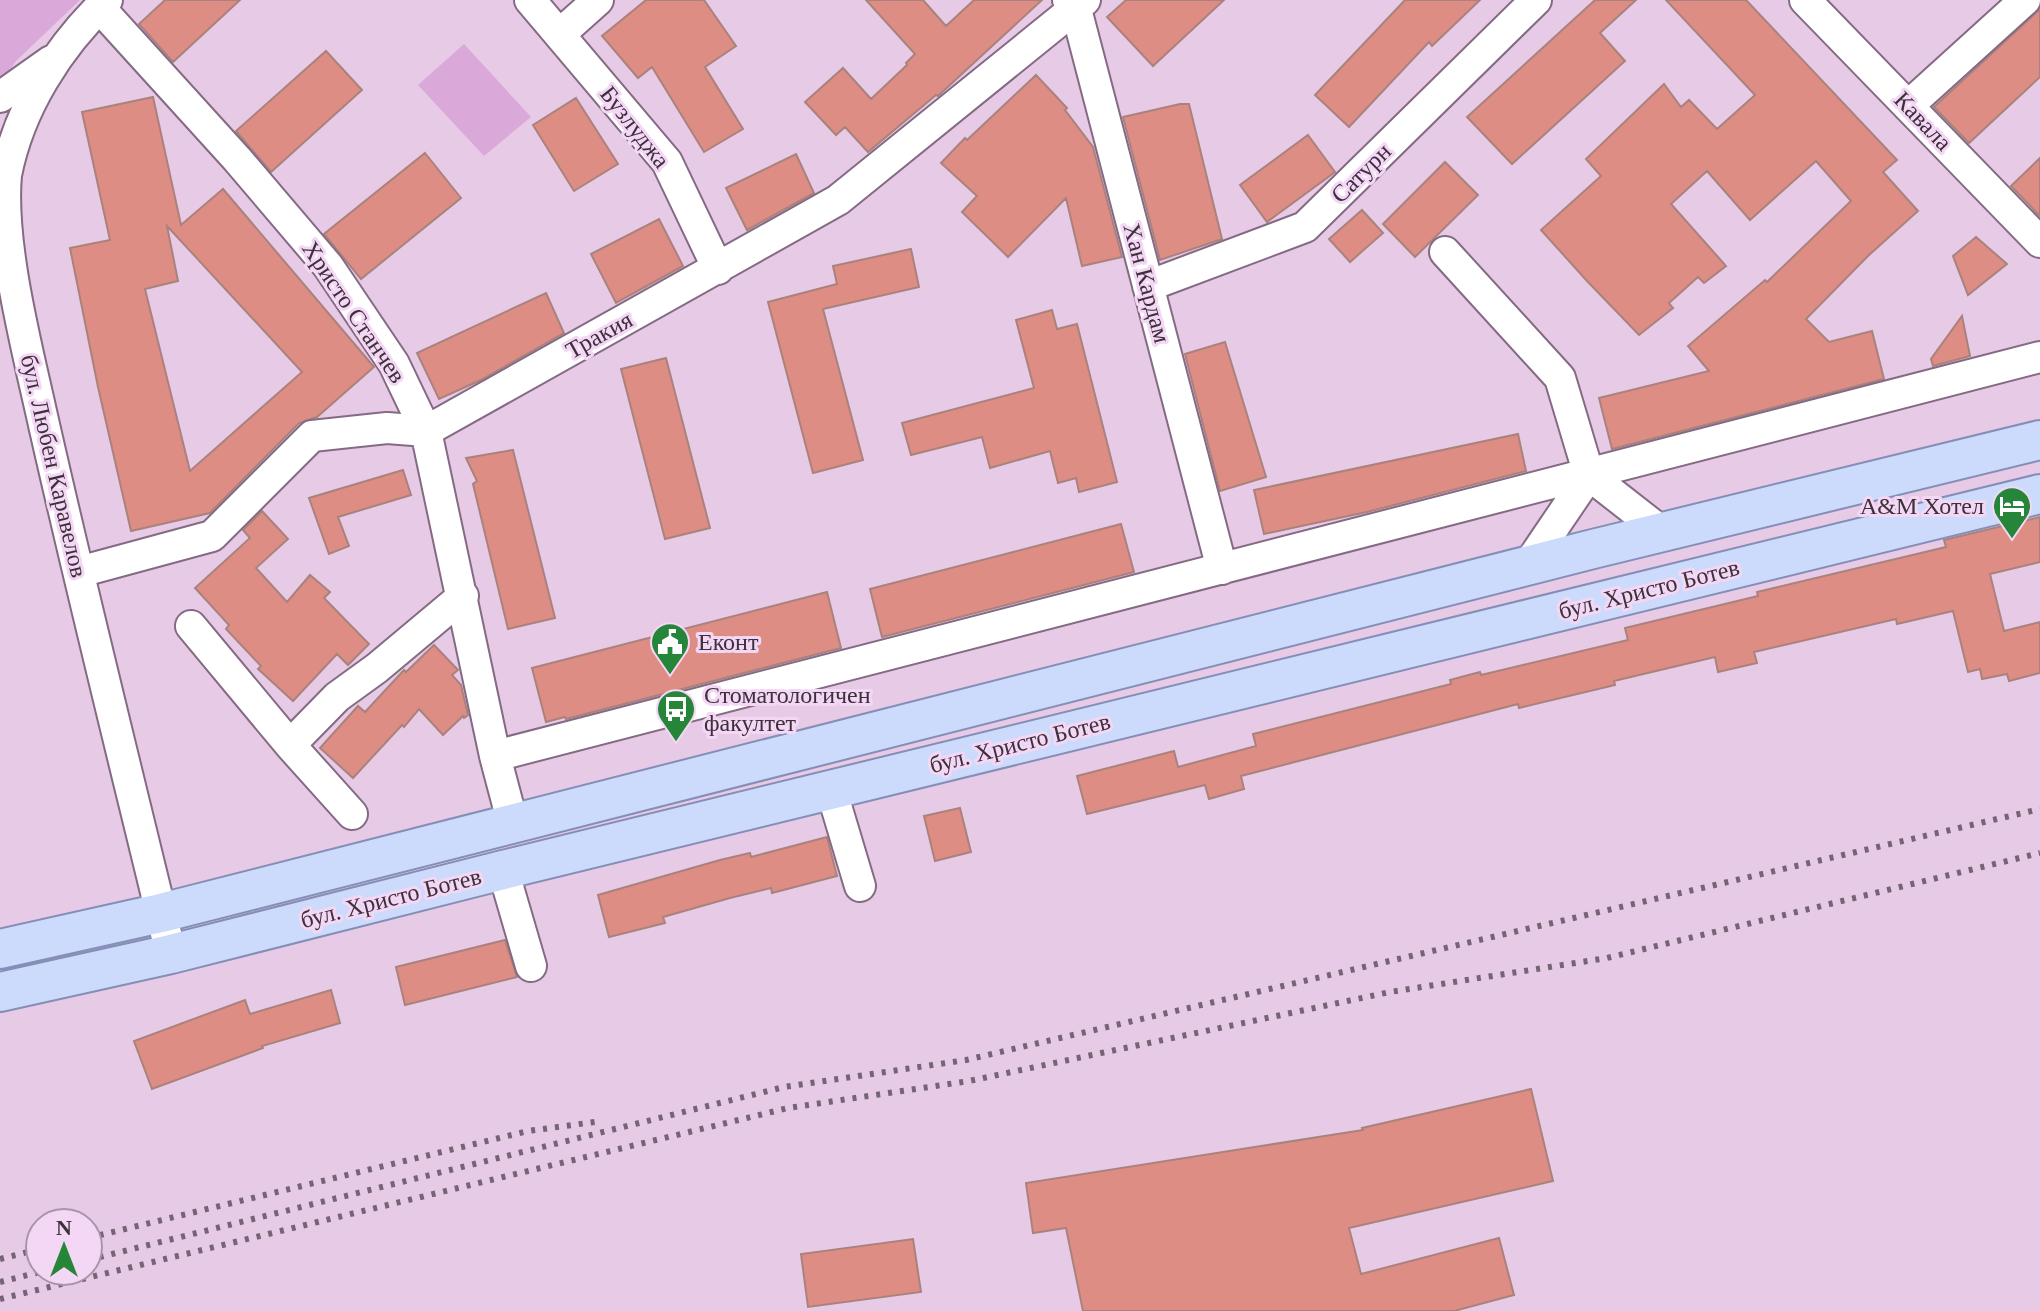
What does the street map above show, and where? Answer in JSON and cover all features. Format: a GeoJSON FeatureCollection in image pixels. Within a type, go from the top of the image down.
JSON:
{"type":"FeatureCollection","features":[{"type":"Feature","properties":{"kind":"main road","name":"бул. Христо Ботев"},"geometry":{"type":"LineString","coordinates":[[0,949],[161,913],[1528,565],[2040,440]]}},
{"type":"Feature","properties":{"kind":"main road","name":"бул. Христо Ботев"},"geometry":{"type":"LineString","coordinates":[[0,992],[171,954],[831,789],[2040,494]]}},
{"type":"Feature","properties":{"kind":"street","name":"Бузлуджа"},"geometry":{"type":"LineString","coordinates":[[530,0],[667,162],[718,269]]}},
{"type":"Feature","properties":{"kind":"street"},"geometry":{"type":"LineString","coordinates":[[560,34],[598,0]]}},
{"type":"Feature","properties":{"kind":"street","name":"Сатурн"},"geometry":{"type":"LineString","coordinates":[[1148,286],[1305,227],[1536,0]]}},
{"type":"Feature","properties":{"kind":"street","name":"Кавала"},"geometry":{"type":"LineString","coordinates":[[1805,0],[2040,242]]}},
{"type":"Feature","properties":{"kind":"street"},"geometry":{"type":"LineString","coordinates":[[1908,106],[2025,0]]}},
{"type":"Feature","properties":{"kind":"street","name":"Хан Кардам"},"geometry":{"type":"LineString","coordinates":[[1076,3],[1222,569]]}},
{"type":"Feature","properties":{"kind":"street","name":"Тракия"},"geometry":{"type":"LineString","coordinates":[[426,431],[838,200],[1076,3]]}},
{"type":"Feature","properties":{"kind":"street","name":"бул. Любен Каравелов"},"geometry":{"type":"LineString","coordinates":[[103,4],[56,57],[27,111],[6,176],[1,239],[171,954]]}},
{"type":"Feature","properties":{"kind":"street","name":"Христо Станчев"},"geometry":{"type":"LineString","coordinates":[[103,4],[328,266],[394,364],[426,431],[495,756],[513,824]]}},
{"type":"Feature","properties":{"kind":"street"},"geometry":{"type":"LineString","coordinates":[[0,97],[56,57]]}},
{"type":"Feature","properties":{"kind":"street"},"geometry":{"type":"LineString","coordinates":[[1445,252],[1560,378],[1589,475],[1662,532]]}},
{"type":"Feature","properties":{"kind":"street"},"geometry":{"type":"LineString","coordinates":[[495,756],[2040,357]]}},
{"type":"Feature","properties":{"kind":"street"},"geometry":{"type":"LineString","coordinates":[[79,572],[212,536],[312,436],[387,428],[426,431]]}},
{"type":"Feature","properties":{"kind":"street"},"geometry":{"type":"LineString","coordinates":[[1528,565],[1589,475]]}},
{"type":"Feature","properties":{"kind":"street"},"geometry":{"type":"LineString","coordinates":[[290,745],[337,697],[463,596]]}},
{"type":"Feature","properties":{"kind":"street"},"geometry":{"type":"LineString","coordinates":[[191,626],[352,814]]}},
{"type":"Feature","properties":{"kind":"street"},"geometry":{"type":"LineString","coordinates":[[831,789],[860,886]]}},
{"type":"Feature","properties":{"kind":"street"},"geometry":{"type":"LineString","coordinates":[[503,870],[531,966]]}},
{"type":"Feature","properties":{"kind":"shaded area"},"geometry":{"type":"Polygon","coordinates":[[[0,0],[80,0],[15,62],[0,88],[0,0]]]}},
{"type":"Feature","properties":{"kind":"shaded area"},"geometry":{"type":"Polygon","coordinates":[[[464,44],[531,117],[484,156],[418,85],[464,44]]]}},
{"type":"Feature","properties":{"kind":"building"},"geometry":{"type":"Polygon","coordinates":[[[165,0],[240,0],[173,62],[139,24],[165,0]]]}},
{"type":"Feature","properties":{"kind":"building"},"geometry":{"type":"Polygon","coordinates":[[[646,0],[704,0],[736,46],[705,67],[743,129],[704,152],[652,67],[638,78],[602,36],[646,0]]]}},
{"type":"Feature","properties":{"kind":"building"},"geometry":{"type":"Polygon","coordinates":[[[866,0],[923,0],[946,26],[974,0],[1042,0],[938,96],[868,152],[845,127],[836,135],[805,102],[843,68],[871,99],[915,54],[866,0]]]}},
{"type":"Feature","properties":{"kind":"building"},"geometry":{"type":"Polygon","coordinates":[[[1126,0],[1224,0],[1153,66],[1107,17],[1126,0]]]}},
{"type":"Feature","properties":{"kind":"building"},"geometry":{"type":"Polygon","coordinates":[[[1405,0],[1480,0],[1432,46],[1429,42],[1349,127],[1315,95],[1405,0]]]}},
{"type":"Feature","properties":{"kind":"building"},"geometry":{"type":"Polygon","coordinates":[[[1595,0],[1636,0],[1600,33],[1625,61],[1512,164],[1467,117],[1595,0]]]}},
{"type":"Feature","properties":{"kind":"building"},"geometry":{"type":"Polygon","coordinates":[[[1666,0],[1746,0],[1897,160],[1883,172],[1918,211],[1806,319],[1829,342],[1872,331],[1884,379],[1612,449],[1599,398],[1709,371],[1688,346],[1765,280],[1767,282],[1851,201],[1816,161],[1750,220],[1707,171],[1671,204],[1726,266],[1704,283],[1698,277],[1669,303],[1673,308],[1639,335],[1587,281],[1541,230],[1601,176],[1586,159],[1664,84],[1681,107],[1689,100],[1717,129],[1755,95],[1666,0]]]}},
{"type":"Feature","properties":{"kind":"building"},"geometry":{"type":"Polygon","coordinates":[[[2040,9],[2040,77],[1969,143],[1934,107],[2040,9]]]}},
{"type":"Feature","properties":{"kind":"building"},"geometry":{"type":"Polygon","coordinates":[[[326,51],[362,90],[271,172],[236,131],[326,51]]]}},
{"type":"Feature","properties":{"kind":"building"},"geometry":{"type":"Polygon","coordinates":[[[1036,75],[1067,108],[1065,110],[1093,147],[1122,257],[1082,266],[1066,198],[1008,257],[962,212],[977,196],[941,163],[1036,75]]]}},
{"type":"Feature","properties":{"kind":"building"},"geometry":{"type":"Polygon","coordinates":[[[153,97],[181,225],[223,189],[374,367],[317,417],[299,423],[210,513],[131,531],[70,248],[110,240],[82,112],[153,97]],[[167,226],[178,281],[145,289],[190,471],[302,372],[167,226]]]}},
{"type":"Feature","properties":{"kind":"building"},"geometry":{"type":"Polygon","coordinates":[[[576,98],[618,164],[574,191],[533,125],[576,98]]]}},
{"type":"Feature","properties":{"kind":"building"},"geometry":{"type":"Polygon","coordinates":[[[1189,104],[1222,239],[1160,260],[1123,117],[1189,104]]]}},
{"type":"Feature","properties":{"kind":"building"},"geometry":{"type":"Polygon","coordinates":[[[1308,135],[1335,172],[1267,222],[1240,185],[1308,135]]]}},
{"type":"Feature","properties":{"kind":"building"},"geometry":{"type":"Polygon","coordinates":[[[425,153],[461,198],[361,279],[324,234],[425,153]]]}},
{"type":"Feature","properties":{"kind":"building"},"geometry":{"type":"Polygon","coordinates":[[[796,154],[814,193],[747,230],[726,188],[796,154]]]}},
{"type":"Feature","properties":{"kind":"building"},"geometry":{"type":"Polygon","coordinates":[[[2040,158],[2040,216],[2011,186],[2040,158]]]}},
{"type":"Feature","properties":{"kind":"building"},"geometry":{"type":"Polygon","coordinates":[[[1445,162],[1478,195],[1415,257],[1383,224],[1445,162]]]}},
{"type":"Feature","properties":{"kind":"building"},"geometry":{"type":"Polygon","coordinates":[[[1362,210],[1383,233],[1350,262],[1329,239],[1362,210]]]}},
{"type":"Feature","properties":{"kind":"building"},"geometry":{"type":"Polygon","coordinates":[[[659,219],[683,266],[616,303],[591,254],[659,219]]]}},
{"type":"Feature","properties":{"kind":"building"},"geometry":{"type":"Polygon","coordinates":[[[1976,237],[2007,264],[1968,295],[1953,256],[1976,237]]]}},
{"type":"Feature","properties":{"kind":"building"},"geometry":{"type":"Polygon","coordinates":[[[911,249],[919,287],[823,309],[863,460],[813,473],[768,302],[837,284],[833,266],[911,249]]]}},
{"type":"Feature","properties":{"kind":"building"},"geometry":{"type":"Polygon","coordinates":[[[546,293],[564,333],[481,380],[439,399],[417,353],[546,293]]]}},
{"type":"Feature","properties":{"kind":"building"},"geometry":{"type":"Polygon","coordinates":[[[1052,310],[1057,329],[1077,324],[1117,482],[1079,492],[1076,478],[1058,483],[1050,451],[990,468],[982,437],[911,455],[902,423],[1034,388],[1016,320],[1052,310]]]}},
{"type":"Feature","properties":{"kind":"building"},"geometry":{"type":"Polygon","coordinates":[[[1962,316],[1970,356],[1933,366],[1931,359],[1962,316]]]}},
{"type":"Feature","properties":{"kind":"building"},"geometry":{"type":"Polygon","coordinates":[[[1225,342],[1266,477],[1220,491],[1185,354],[1225,342]]]}},
{"type":"Feature","properties":{"kind":"building"},"geometry":{"type":"Polygon","coordinates":[[[666,358],[710,528],[665,539],[621,369],[666,358]]]}},
{"type":"Feature","properties":{"kind":"building"},"geometry":{"type":"Polygon","coordinates":[[[1518,434],[1526,471],[1367,512],[1264,534],[1254,490],[1518,434]]]}},
{"type":"Feature","properties":{"kind":"building"},"geometry":{"type":"Polygon","coordinates":[[[513,450],[555,618],[508,629],[473,484],[477,481],[466,458],[513,450]]]}},
{"type":"Feature","properties":{"kind":"building"},"geometry":{"type":"Polygon","coordinates":[[[403,470],[411,495],[338,517],[349,546],[329,554],[309,498],[403,470]]]}},
{"type":"Feature","properties":{"kind":"building"},"geometry":{"type":"Polygon","coordinates":[[[262,511],[288,539],[256,568],[287,602],[310,575],[330,592],[324,598],[369,644],[348,665],[337,654],[293,701],[258,669],[261,666],[226,629],[229,625],[195,588],[250,538],[243,530],[262,511]]]}},
{"type":"Feature","properties":{"kind":"building"},"geometry":{"type":"Polygon","coordinates":[[[2040,517],[2040,562],[1990,574],[2004,631],[2040,622],[2040,673],[2009,681],[2007,674],[1982,679],[1980,669],[1968,672],[1953,611],[1897,624],[1896,619],[1754,652],[1757,663],[1718,672],[1715,657],[1614,681],[1615,685],[1519,708],[1518,704],[1241,776],[1244,789],[1209,799],[1205,785],[1087,814],[1077,776],[1174,751],[1178,767],[1256,746],[1253,734],[1451,684],[1450,680],[1480,672],[1481,675],[1628,640],[1625,628],[1758,596],[1757,592],[1946,547],[1944,540],[2040,517]]]}},
{"type":"Feature","properties":{"kind":"building"},"geometry":{"type":"Polygon","coordinates":[[[1121,524],[1134,572],[882,637],[870,589],[1121,524]]]}},
{"type":"Feature","properties":{"kind":"building"},"geometry":{"type":"Polygon","coordinates":[[[827,592],[841,648],[546,722],[532,668],[827,592]]]}},
{"type":"Feature","properties":{"kind":"building"},"geometry":{"type":"Polygon","coordinates":[[[434,645],[458,670],[452,675],[461,685],[468,715],[443,735],[419,709],[353,778],[320,748],[358,706],[365,712],[404,670],[406,672],[434,645]]]}},
{"type":"Feature","properties":{"kind":"building"},"geometry":{"type":"Polygon","coordinates":[[[960,808],[971,852],[935,861],[924,816],[960,808]]]}},
{"type":"Feature","properties":{"kind":"building"},"geometry":{"type":"Polygon","coordinates":[[[827,837],[837,876],[772,893],[771,888],[730,898],[663,917],[665,923],[609,937],[598,895],[720,860],[750,853],[751,857],[827,837]]]}},
{"type":"Feature","properties":{"kind":"building"},"geometry":{"type":"Polygon","coordinates":[[[505,940],[517,977],[405,1005],[396,967],[505,940]]]}},
{"type":"Feature","properties":{"kind":"building"},"geometry":{"type":"Polygon","coordinates":[[[331,990],[340,1023],[262,1046],[152,1089],[134,1041],[245,1000],[250,1014],[331,990]]]}},
{"type":"Feature","properties":{"kind":"building"},"geometry":{"type":"Polygon","coordinates":[[[1531,1089],[1553,1181],[1349,1228],[1361,1274],[1499,1238],[1514,1295],[1454,1311],[1083,1311],[1066,1228],[1033,1233],[1026,1183],[1363,1130],[1531,1089]]]}},
{"type":"Feature","properties":{"kind":"building"},"geometry":{"type":"Polygon","coordinates":[[[913,1239],[921,1292],[808,1307],[801,1254],[913,1239]]]}},
{"type":"Feature","properties":{"kind":"railway"},"geometry":{"type":"LineString","coordinates":[[104,1256],[784,1087],[966,1060],[2040,809]]}},
{"type":"Feature","properties":{"kind":"railway"},"geometry":{"type":"LineString","coordinates":[[0,1299],[788,1108],[969,1081],[1390,992],[1607,958],[2040,853]]}},
{"type":"Feature","properties":{"kind":"railway"},"geometry":{"type":"LineString","coordinates":[[104,1234],[528,1131],[602,1121]]}},
{"type":"Feature","properties":{"kind":"railway"},"geometry":{"type":"LineString","coordinates":[[0,1259],[24,1253]]}},
{"type":"Feature","properties":{"kind":"railway"},"geometry":{"type":"LineString","coordinates":[[0,1282],[24,1276]]}},
{"type":"Feature","properties":{"kind":"place","name":"A&M Хотел"},"geometry":{"type":"Point","coordinates":[2012,540]}},
{"type":"Feature","properties":{"kind":"place","name":"Еконт"},"geometry":{"type":"Point","coordinates":[670,676]}},
{"type":"Feature","properties":{"kind":"place","name":"Стоматологичен факултет"},"geometry":{"type":"Point","coordinates":[676,743]}}]}
